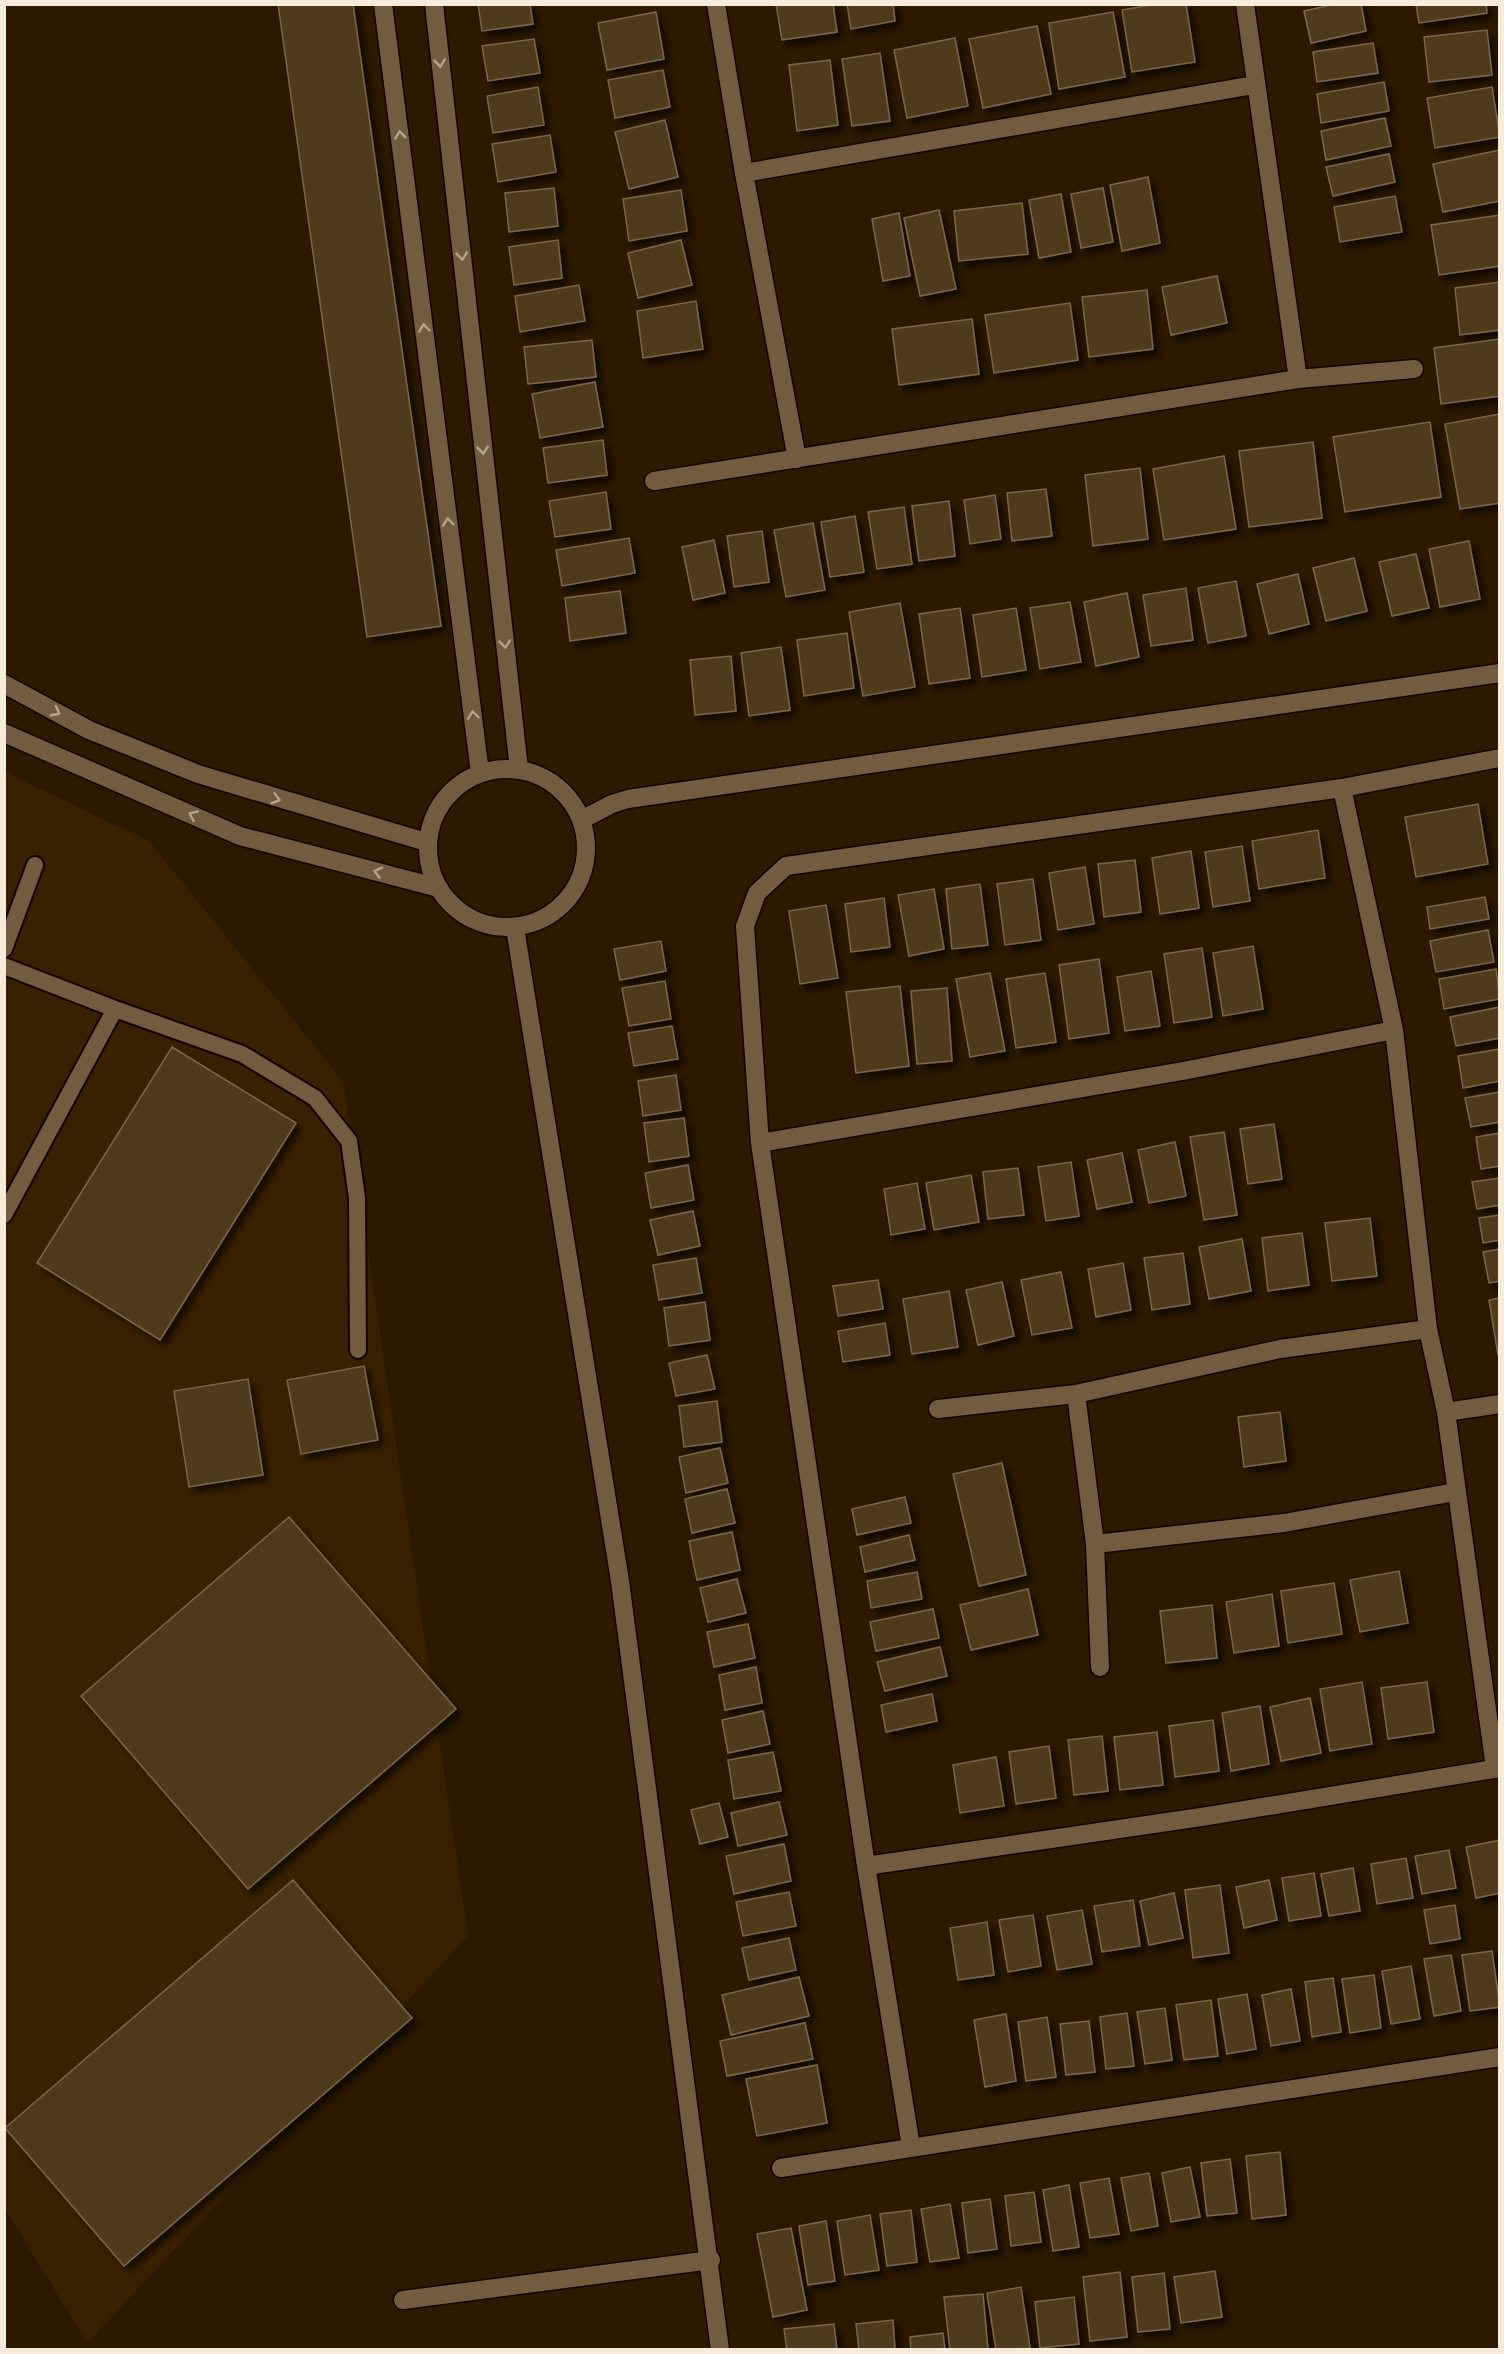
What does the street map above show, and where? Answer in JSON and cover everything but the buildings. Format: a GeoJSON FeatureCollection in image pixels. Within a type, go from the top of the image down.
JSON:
{"type":"FeatureCollection","features":[{"type":"Feature","properties":{"kind":"street"},"geometry":{"type":"LineString","coordinates":[[383,4],[480,773]]}},
{"type":"Feature","properties":{"kind":"street"},"geometry":{"type":"LineString","coordinates":[[434,4],[519,769]]}},
{"type":"Feature","properties":{"kind":"street"},"geometry":{"type":"LineString","coordinates":[[716,4],[744,173],[797,459]]}},
{"type":"Feature","properties":{"kind":"street"},"geometry":{"type":"LineString","coordinates":[[1245,4],[1254,85],[1298,379]]}},
{"type":"Feature","properties":{"kind":"street"},"geometry":{"type":"LineString","coordinates":[[744,173],[1254,85]]}},
{"type":"Feature","properties":{"kind":"street"},"geometry":{"type":"LineString","coordinates":[[654,481],[1298,379],[1414,369]]}},
{"type":"Feature","properties":{"kind":"street"},"geometry":{"type":"LineString","coordinates":[[581,820],[612,804],[628,800],[1500,673]]}},
{"type":"Feature","properties":{"kind":"street"},"geometry":{"type":"LineString","coordinates":[[4,684],[89,730],[198,774],[426,842]]}},
{"type":"Feature","properties":{"kind":"street"},"geometry":{"type":"LineString","coordinates":[[5,733],[240,836],[435,887]]}},
{"type":"Feature","properties":{"kind":"street"},"geometry":{"type":"LineString","coordinates":[[911,2147],[866,1866],[760,1143],[745,926],[757,893],[786,866],[1342,788],[1500,758]]}},
{"type":"Feature","properties":{"kind":"street"},"geometry":{"type":"LineString","coordinates":[[499,769],[519,769],[539,775],[556,786],[571,801],[581,820],[585,851],[578,883],[565,902],[547,916],[515,927],[485,924],[467,916],[451,905],[435,887],[426,842],[439,807],[456,787],[480,773],[499,769]]}},
{"type":"Feature","properties":{"kind":"street"},"geometry":{"type":"LineString","coordinates":[[866,1866],[1208,1816],[1497,1768],[1455,1492],[1446,1413],[1428,1329],[1394,1030],[1342,788]]}},
{"type":"Feature","properties":{"kind":"street"},"geometry":{"type":"LineString","coordinates":[[515,927],[620,1581],[711,2260],[720,2349]]}},
{"type":"Feature","properties":{"kind":"street"},"geometry":{"type":"LineString","coordinates":[[760,1143],[1183,1071],[1394,1030]]}},
{"type":"Feature","properties":{"kind":"street"},"geometry":{"type":"LineString","coordinates":[[938,1409],[1076,1394],[1280,1349],[1428,1329]]}},
{"type":"Feature","properties":{"kind":"street"},"geometry":{"type":"LineString","coordinates":[[1076,1394],[1095,1544],[1100,1667]]}},
{"type":"Feature","properties":{"kind":"street"},"geometry":{"type":"LineString","coordinates":[[1446,1413],[1500,1404]]}},
{"type":"Feature","properties":{"kind":"street"},"geometry":{"type":"LineString","coordinates":[[1095,1544],[1284,1523],[1455,1492]]}},
{"type":"Feature","properties":{"kind":"street"},"geometry":{"type":"LineString","coordinates":[[781,2168],[1500,2057]]}},
{"type":"Feature","properties":{"kind":"street"},"geometry":{"type":"LineString","coordinates":[[403,2300],[711,2260]]}},
{"type":"Feature","properties":{"kind":"lane"},"geometry":{"type":"LineString","coordinates":[[4,949],[35,864]]}},
{"type":"Feature","properties":{"kind":"lane"},"geometry":{"type":"LineString","coordinates":[[4,966],[115,1010],[242,1054],[315,1098],[349,1141],[357,1198],[358,1350]]}},
{"type":"Feature","properties":{"kind":"lane"},"geometry":{"type":"LineString","coordinates":[[4,1215],[115,1010]]}},
{"type":"Feature","properties":{"kind":"shaded area"},"geometry":{"type":"Polygon","coordinates":[[[5,772],[149,841],[343,1081],[468,1936],[87,2343],[5,2209],[5,772]]]}}]}
